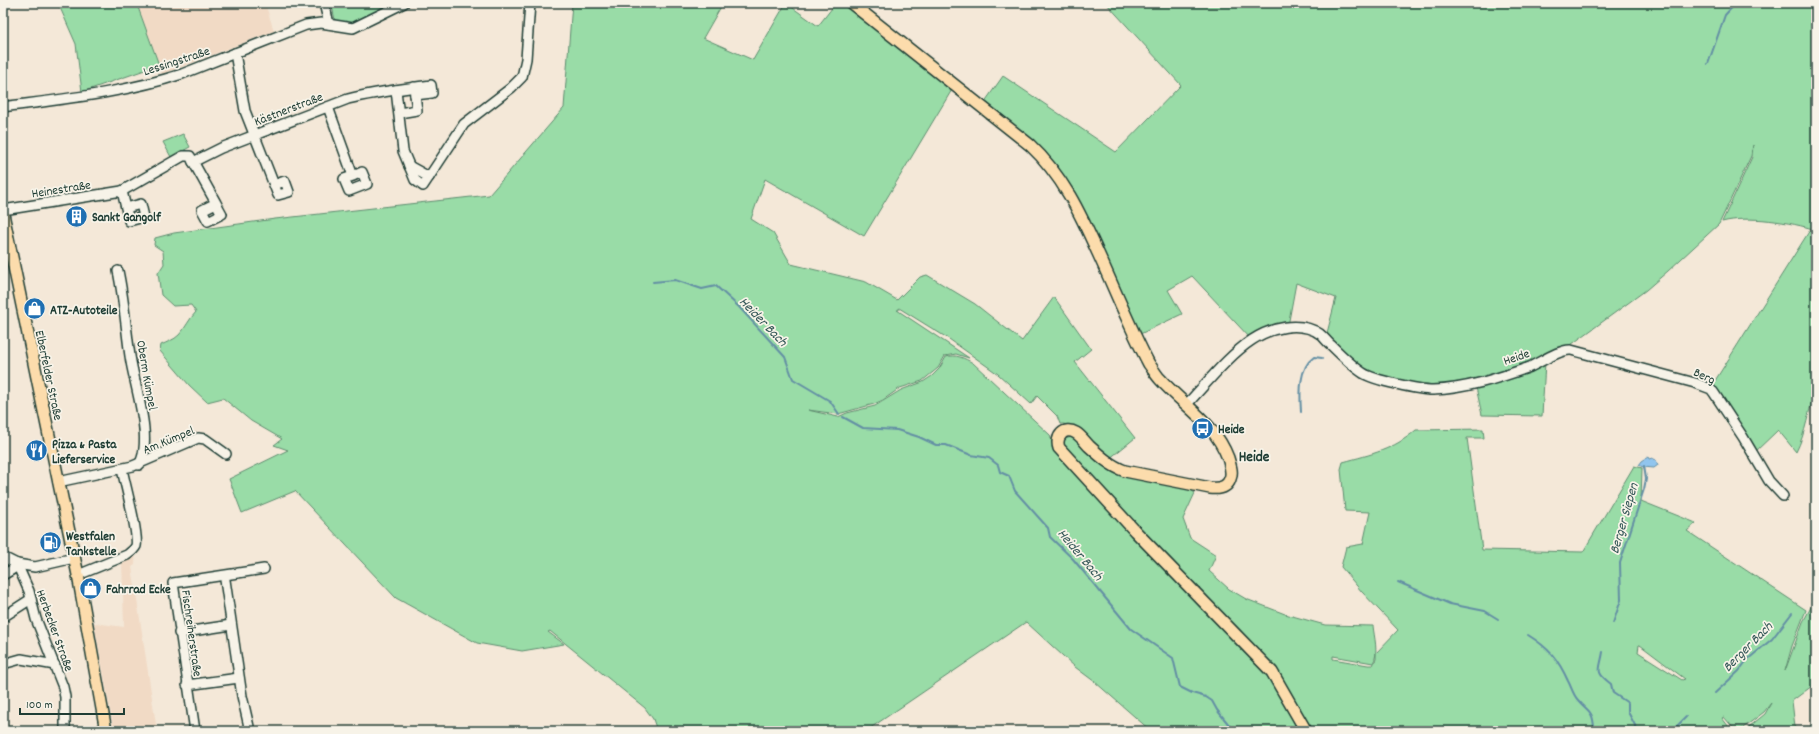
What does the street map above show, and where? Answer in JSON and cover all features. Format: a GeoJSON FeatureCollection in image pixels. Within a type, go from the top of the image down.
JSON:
{"type":"FeatureCollection","features":[{"type":"Feature","properties":{"kind":"main road"},"geometry":{"type":"LineString","coordinates":[[851,3],[1016,134],[1044,159],[1063,182],[1076,204],[1149,364],[1161,380],[1211,429],[1221,444],[1230,467],[1231,474],[1229,483],[1221,488],[1210,488],[1135,474],[1112,465],[1073,432],[1064,432],[1059,437],[1058,446],[1272,672],[1306,731]]}},
{"type":"Feature","properties":{"kind":"main road","name":"Elberfelder Straße"},"geometry":{"type":"LineString","coordinates":[[3,214],[78,575],[106,731]]}},
{"type":"Feature","properties":{"kind":"street"},"geometry":{"type":"LineString","coordinates":[[324,3],[329,24]]}},
{"type":"Feature","properties":{"kind":"street","name":"Lessingstraße"},"geometry":{"type":"LineString","coordinates":[[3,107],[94,96],[161,81],[311,24],[329,24],[353,28],[404,3]]}},
{"type":"Feature","properties":{"kind":"street"},"geometry":{"type":"LineString","coordinates":[[396,90],[403,151],[415,180],[423,186],[464,124],[511,88],[522,77],[526,59],[530,3]]}},
{"type":"Feature","properties":{"kind":"street"},"geometry":{"type":"LineString","coordinates":[[235,53],[245,111],[274,185]]}},
{"type":"Feature","properties":{"kind":"street","name":"Kästnerstraße"},"geometry":{"type":"LineString","coordinates":[[194,162],[221,148],[362,95],[396,90],[415,91],[417,110],[399,113]]}},
{"type":"Feature","properties":{"kind":"street"},"geometry":{"type":"LineString","coordinates":[[328,107],[353,176]]}},
{"type":"Feature","properties":{"kind":"street","name":"Heinestraße"},"geometry":{"type":"LineString","coordinates":[[3,210],[122,191],[183,156],[190,156],[194,162]]}},
{"type":"Feature","properties":{"kind":"street"},"geometry":{"type":"LineString","coordinates":[[194,162],[216,203]]}},
{"type":"Feature","properties":{"kind":"street"},"geometry":{"type":"LineString","coordinates":[[122,191],[126,208]]}},
{"type":"Feature","properties":{"kind":"street","name":"Oberm Kümpel"},"geometry":{"type":"LineString","coordinates":[[118,271],[124,300],[130,358],[143,421],[144,455],[139,465]]}},
{"type":"Feature","properties":{"kind":"street","name":"Heide"},"geometry":{"type":"LineString","coordinates":[[1187,404],[1236,353],[1252,340],[1275,329],[1292,326],[1308,329],[1321,335],[1348,362],[1364,374],[1394,383],[1429,390],[1458,388],[1516,372],[1544,361],[1566,350]]}},
{"type":"Feature","properties":{"kind":"street","name":"Berg"},"geometry":{"type":"LineString","coordinates":[[1566,350],[1580,351],[1695,383],[1711,389],[1743,436],[1769,481],[1783,496]]}},
{"type":"Feature","properties":{"kind":"street","name":"Am Kümpel"},"geometry":{"type":"LineString","coordinates":[[139,465],[198,438],[205,439],[226,454]]}},
{"type":"Feature","properties":{"kind":"street"},"geometry":{"type":"LineString","coordinates":[[58,482],[139,465]]}},
{"type":"Feature","properties":{"kind":"street"},"geometry":{"type":"LineString","coordinates":[[78,575],[127,555],[133,551],[136,545],[134,525],[122,469]]}},
{"type":"Feature","properties":{"kind":"street"},"geometry":{"type":"LineString","coordinates":[[3,557],[17,564],[35,567],[74,558]]}},
{"type":"Feature","properties":{"kind":"street"},"geometry":{"type":"LineString","coordinates":[[3,575],[12,570],[17,564]]}},
{"type":"Feature","properties":{"kind":"street","name":"Herbecker Straße"},"geometry":{"type":"LineString","coordinates":[[17,564],[31,599],[36,619],[55,665],[65,697],[65,731]]}},
{"type":"Feature","properties":{"kind":"street","name":"Fischreiherstraße"},"geometry":{"type":"LineString","coordinates":[[195,731],[179,633],[173,583],[264,569]]}},
{"type":"Feature","properties":{"kind":"street"},"geometry":{"type":"LineString","coordinates":[[225,580],[239,678],[245,713],[250,731]]}},
{"type":"Feature","properties":{"kind":"street"},"geometry":{"type":"LineString","coordinates":[[3,617],[31,599]]}},
{"type":"Feature","properties":{"kind":"street"},"geometry":{"type":"LineString","coordinates":[[179,633],[231,625]]}},
{"type":"Feature","properties":{"kind":"street"},"geometry":{"type":"LineString","coordinates":[[3,664],[21,659],[55,665]]}},
{"type":"Feature","properties":{"kind":"street"},"geometry":{"type":"LineString","coordinates":[[187,685],[239,678]]}},
{"type":"Feature","properties":{"kind":"shaded area"},"geometry":{"type":"Polygon","coordinates":[[[138,3],[265,3],[274,31],[162,74],[139,10],[138,3]]]}},
{"type":"Feature","properties":{"kind":"shaded area"},"geometry":{"type":"Polygon","coordinates":[[[136,550],[135,565],[132,567],[157,731],[114,731],[94,623],[124,627],[122,560],[136,550]]]}},
{"type":"Feature","properties":{"kind":"green space"},"geometry":{"type":"Polygon","coordinates":[[[58,3],[137,3],[159,65],[82,92],[76,44],[58,3]]]}},
{"type":"Feature","properties":{"kind":"green space"},"geometry":{"type":"Polygon","coordinates":[[[348,3],[396,3],[355,23],[346,24],[335,20],[332,6],[344,5],[348,3]]]}},
{"type":"Feature","properties":{"kind":"green space"},"geometry":{"type":"Polygon","coordinates":[[[572,3],[723,3],[703,38],[753,60],[786,3],[818,26],[836,3],[846,3],[953,88],[864,236],[765,179],[751,219],[773,233],[791,264],[866,282],[897,300],[920,277],[927,275],[975,304],[1022,341],[1054,297],[1091,349],[1075,362],[1135,438],[1109,459],[1086,437],[1072,427],[1060,424],[1057,416],[1037,396],[1031,404],[998,374],[949,339],[899,308],[899,310],[897,310],[969,358],[956,354],[945,356],[938,368],[922,381],[900,388],[883,400],[874,404],[838,414],[808,410],[838,417],[847,413],[875,406],[901,390],[923,382],[932,376],[939,369],[946,357],[960,357],[973,363],[1050,435],[1054,450],[1063,446],[1064,439],[1072,437],[1103,462],[1188,488],[1195,493],[1183,519],[1190,538],[1216,555],[1209,571],[1229,589],[1246,599],[1285,614],[1325,625],[1373,626],[1376,653],[1398,630],[1362,592],[1341,567],[1346,547],[1363,544],[1370,512],[1345,511],[1341,469],[1343,462],[1373,454],[1390,447],[1416,430],[1483,429],[1484,438],[1467,438],[1482,550],[1583,552],[1634,466],[1642,468],[1641,501],[1696,523],[1687,531],[1806,610],[1792,646],[1785,671],[1803,622],[1816,598],[1816,683],[1792,701],[1795,727],[1797,731],[1744,731],[1765,714],[1771,703],[1764,712],[1739,731],[1736,731],[1724,717],[1722,718],[1732,731],[1340,731],[1334,727],[1331,731],[1151,731],[1095,682],[1075,667],[1026,622],[866,731],[657,731],[653,719],[645,708],[550,631],[548,632],[564,644],[522,651],[477,643],[396,598],[295,491],[242,513],[229,479],[288,450],[274,445],[282,439],[251,421],[223,398],[207,402],[189,385],[160,351],[161,345],[173,340],[179,335],[196,312],[191,305],[173,306],[161,295],[158,273],[164,264],[163,251],[154,245],[155,238],[174,233],[275,219],[489,195],[564,108],[572,3]],[[1639,645],[1638,652],[1682,680],[1685,679],[1639,645]],[[1376,655],[1373,663],[1333,656],[1333,659],[1368,665],[1373,665],[1376,655]]]}},
{"type":"Feature","properties":{"kind":"green space"},"geometry":{"type":"Polygon","coordinates":[[[1106,3],[1816,3],[1816,230],[1794,224],[1769,220],[1744,219],[1722,222],[1752,157],[1753,145],[1751,156],[1719,224],[1646,290],[1568,347],[1515,371],[1438,389],[1365,373],[1326,337],[1336,298],[1296,283],[1288,326],[1251,339],[1192,276],[1168,290],[1182,314],[1138,335],[1078,203],[984,103],[1003,76],[1116,152],[1181,85],[1106,3]]]}},
{"type":"Feature","properties":{"kind":"green space"},"geometry":{"type":"Polygon","coordinates":[[[183,134],[190,147],[171,157],[163,142],[183,134]]]}},
{"type":"Feature","properties":{"kind":"green space"},"geometry":{"type":"Polygon","coordinates":[[[1810,230],[1816,232],[1816,390],[1796,452],[1778,430],[1755,452],[1711,387],[1810,230]]]}},
{"type":"Feature","properties":{"kind":"green space"},"geometry":{"type":"Polygon","coordinates":[[[1545,362],[1542,416],[1482,415],[1476,387],[1545,362]]]}},
{"type":"Feature","properties":{"kind":"water"},"geometry":{"type":"Polygon","coordinates":[[[1648,457],[1649,459],[1652,458],[1656,460],[1658,465],[1654,468],[1639,465],[1648,457]]]}},
{"type":"Feature","properties":{"kind":"waterway"},"geometry":{"type":"LineString","coordinates":[[1708,64],[1725,15],[1736,3]]}},
{"type":"Feature","properties":{"kind":"waterway","name":"Heider Bach"},"geometry":{"type":"LineString","coordinates":[[653,282],[675,280],[702,289],[716,286],[739,307],[785,357],[793,379],[830,401],[839,414]]}},
{"type":"Feature","properties":{"kind":"waterway"},"geometry":{"type":"LineString","coordinates":[[1301,412],[1301,382],[1305,368],[1314,357],[1322,358]]}},
{"type":"Feature","properties":{"kind":"waterway","name":"Heider Bach"},"geometry":{"type":"LineString","coordinates":[[843,417],[863,428],[897,430],[919,437],[936,445],[946,445],[971,455],[989,458],[998,465],[1000,472],[1009,476],[1015,491],[1048,528],[1050,537],[1073,559],[1131,629],[1173,658],[1180,687],[1192,693],[1206,697],[1212,701],[1217,710],[1234,731]]}},
{"type":"Feature","properties":{"kind":"waterway","name":"Berger Siepen"},"geometry":{"type":"LineString","coordinates":[[1613,623],[1621,600],[1620,563],[1644,489],[1646,479],[1644,466]]}},
{"type":"Feature","properties":{"kind":"waterway"},"geometry":{"type":"LineString","coordinates":[[1398,582],[1450,604],[1485,611],[1498,619]]}},
{"type":"Feature","properties":{"kind":"waterway","name":"Berger Bach"},"geometry":{"type":"LineString","coordinates":[[1715,693],[1739,671],[1747,660],[1772,639],[1792,613]]}},
{"type":"Feature","properties":{"kind":"waterway"},"geometry":{"type":"LineString","coordinates":[[1528,635],[1547,649],[1556,660],[1575,696],[1591,714],[1594,728],[1599,731]]}},
{"type":"Feature","properties":{"kind":"waterway","name":"Berger Siepen"},"geometry":{"type":"LineString","coordinates":[[1603,652],[1600,673],[1611,684],[1613,693],[1628,703],[1628,712],[1638,731]]}},
{"type":"Feature","properties":{"kind":"waterway","name":"Berger Bach"},"geometry":{"type":"LineString","coordinates":[[1668,731],[1668,729],[1674,729],[1686,717]]}},
{"type":"Feature","properties":{"kind":"place","name":"Sankt Gangolf"},"geometry":{"type":"Point","coordinates":[77,216]}},
{"type":"Feature","properties":{"kind":"place","name":"ATZ-Autoteile"},"geometry":{"type":"Point","coordinates":[34,309]}},
{"type":"Feature","properties":{"kind":"place","name":"Heide"},"geometry":{"type":"Point","coordinates":[1203,428]}},
{"type":"Feature","properties":{"kind":"place","name":"Pizza & Pasta Lieferservice"},"geometry":{"type":"Point","coordinates":[36,450]}},
{"type":"Feature","properties":{"kind":"place","name":"Westfalen Tankstelle"},"geometry":{"type":"Point","coordinates":[51,542]}},
{"type":"Feature","properties":{"kind":"place","name":"Fahrrad Ecke"},"geometry":{"type":"Point","coordinates":[91,588]}},
{"type":"Feature","properties":{"kind":"district","name":"Heide"},"geometry":{"type":"Point","coordinates":[1254,456]}}]}
